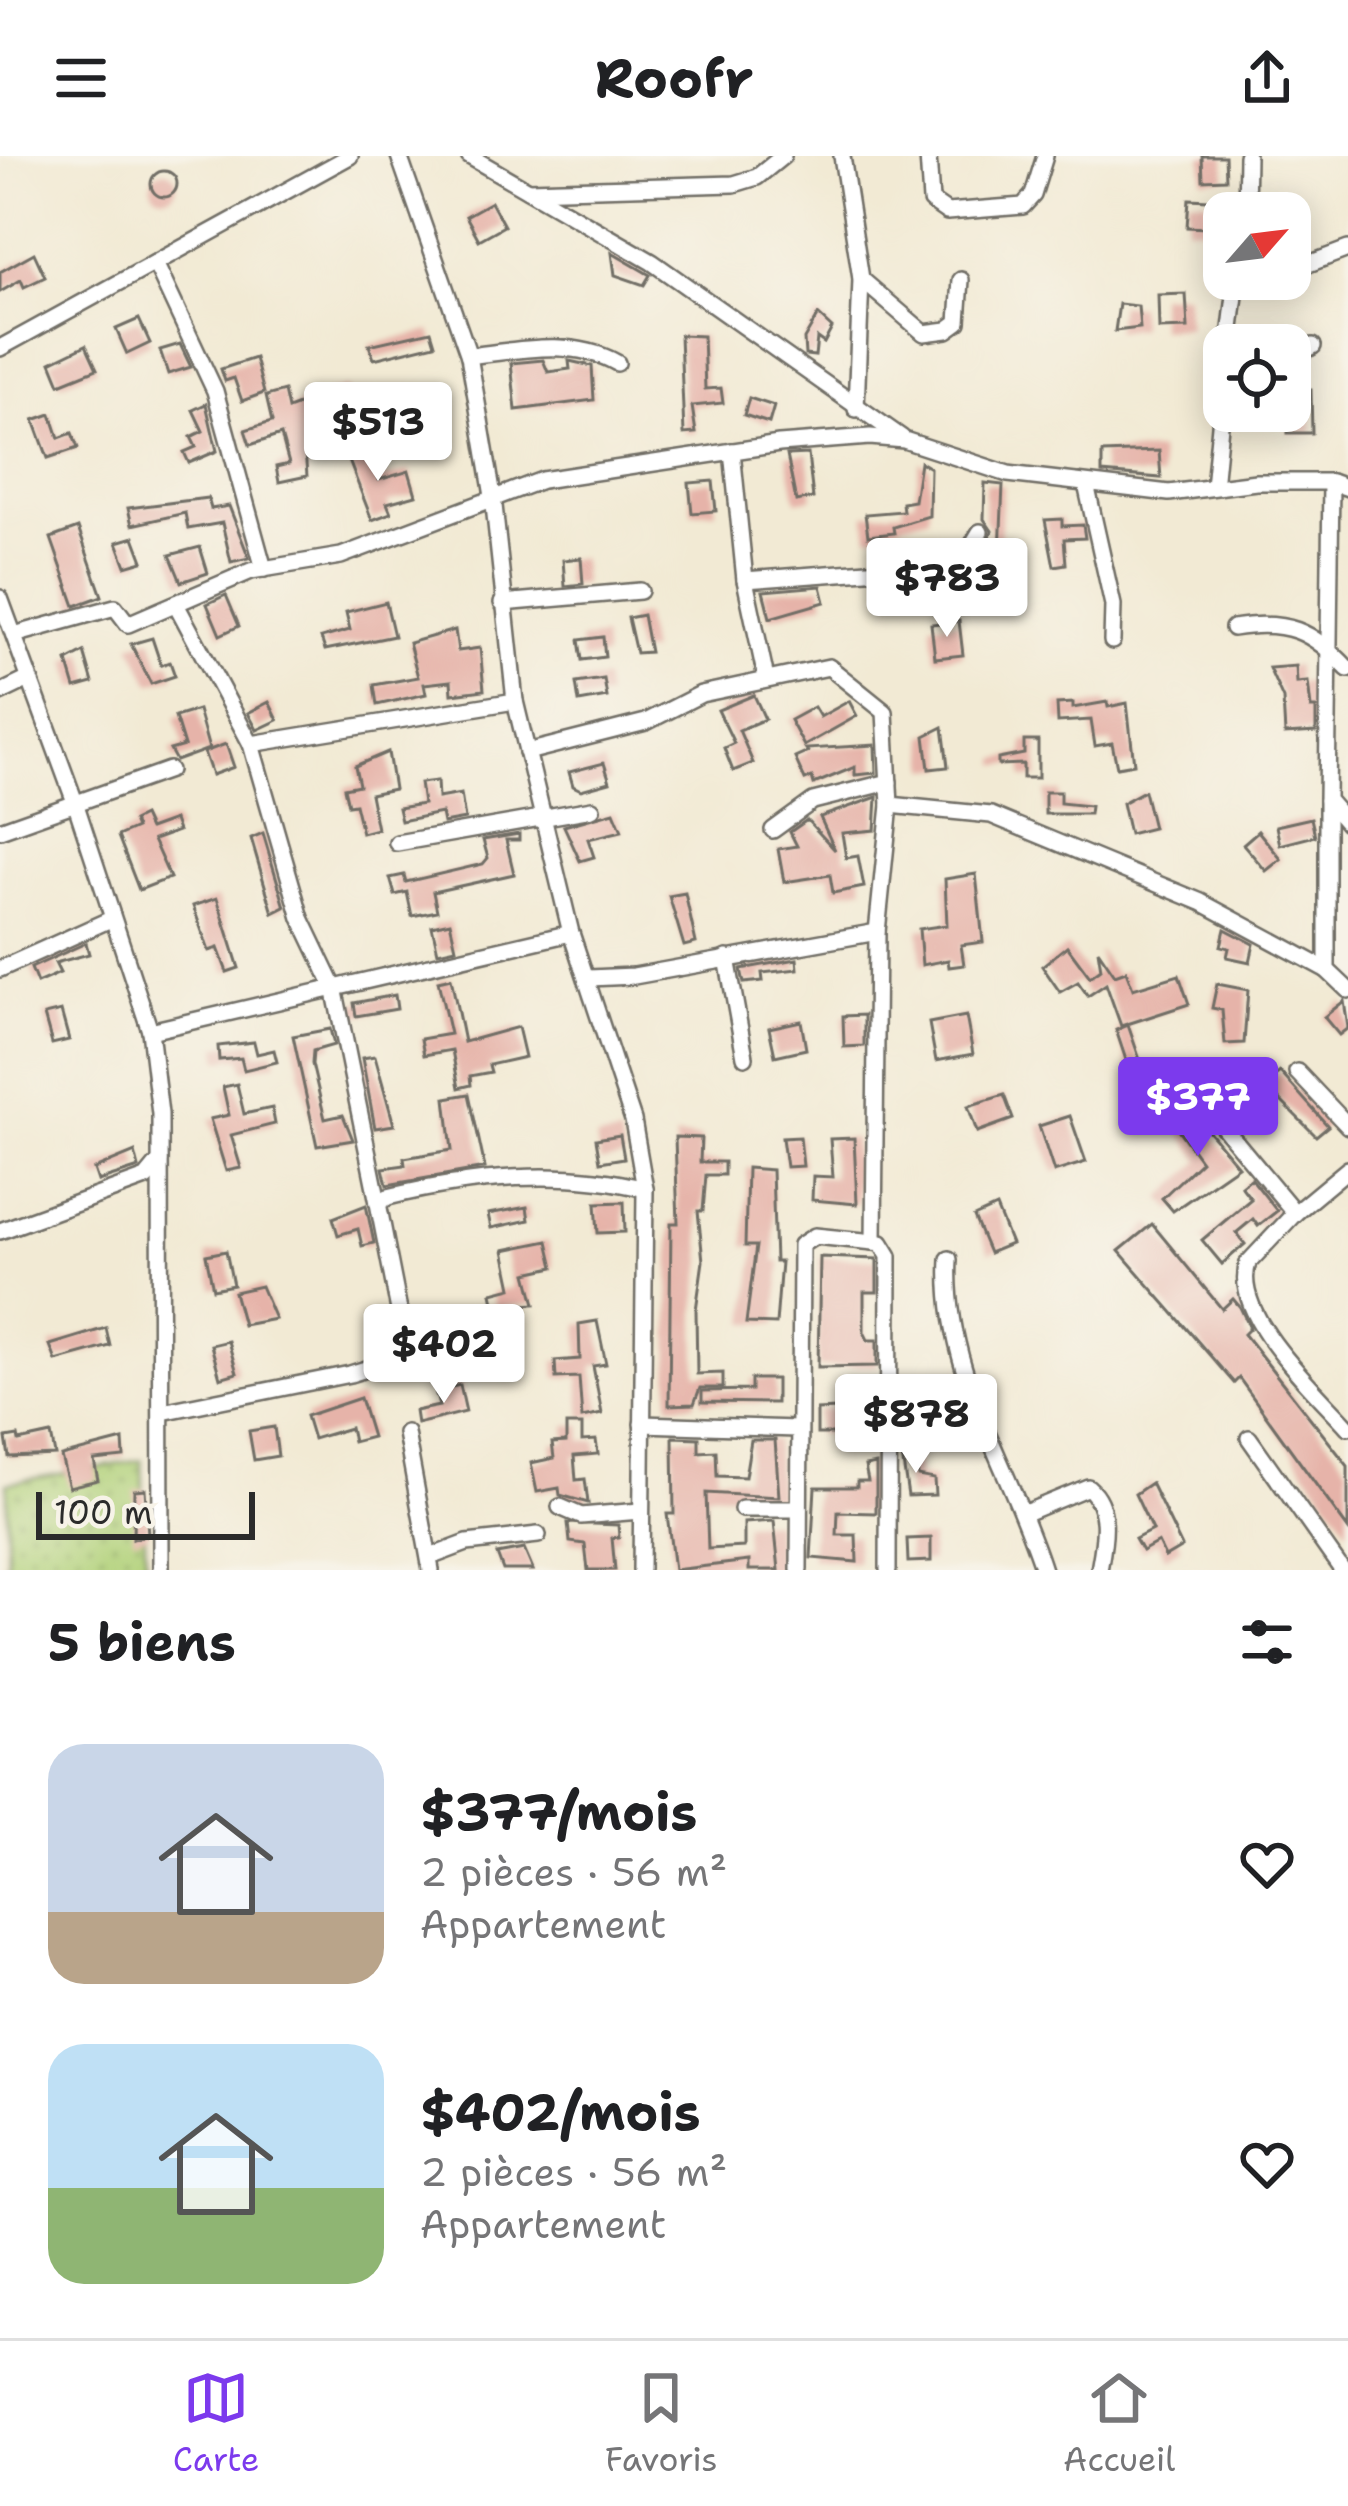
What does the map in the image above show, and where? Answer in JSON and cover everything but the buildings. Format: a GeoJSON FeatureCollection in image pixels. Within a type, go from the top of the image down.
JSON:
{"type":"FeatureCollection","features":[{"type":"Feature","properties":{"kind":"street"},"geometry":{"type":"LineString","coordinates":[[0,348],[350,156]]}},
{"type":"Feature","properties":{"kind":"street"},"geometry":{"type":"LineString","coordinates":[[399,156],[469,356],[493,496],[515,701],[571,933],[633,1120],[645,1190],[641,1570]]}},
{"type":"Feature","properties":{"kind":"street"},"geometry":{"type":"LineString","coordinates":[[469,156],[652,262],[904,440],[1008,474],[1169,493],[1331,482],[1348,488]]}},
{"type":"Feature","properties":{"kind":"street"},"geometry":{"type":"LineString","coordinates":[[525,190],[734,184],[757,177],[783,156]]}},
{"type":"Feature","properties":{"kind":"street"},"geometry":{"type":"LineString","coordinates":[[842,156],[861,279],[856,409]]}},
{"type":"Feature","properties":{"kind":"street"},"geometry":{"type":"LineString","coordinates":[[928,156],[931,201],[947,212],[1023,206],[1033,195],[1045,156]]}},
{"type":"Feature","properties":{"kind":"street"},"geometry":{"type":"LineString","coordinates":[[1246,192],[1247,156]]}},
{"type":"Feature","properties":{"kind":"street"},"geometry":{"type":"LineString","coordinates":[[1311,263],[1348,249]]}},
{"type":"Feature","properties":{"kind":"street"},"geometry":{"type":"LineString","coordinates":[[155,263],[215,391],[264,568]]}},
{"type":"Feature","properties":{"kind":"street"},"geometry":{"type":"LineString","coordinates":[[861,279],[924,333],[947,330],[958,322],[961,280]]}},
{"type":"Feature","properties":{"kind":"street"},"geometry":{"type":"LineString","coordinates":[[469,356],[543,347],[593,350],[617,363]]}},
{"type":"Feature","properties":{"kind":"street"},"geometry":{"type":"LineString","coordinates":[[1214,487],[1219,432]]}},
{"type":"Feature","properties":{"kind":"street"},"geometry":{"type":"LineString","coordinates":[[14,635],[115,608],[128,624],[264,568],[340,556],[542,481],[731,451],[847,438],[904,440]]}},
{"type":"Feature","properties":{"kind":"street"},"geometry":{"type":"LineString","coordinates":[[731,451],[745,580],[766,678]]}},
{"type":"Feature","properties":{"kind":"street"},"geometry":{"type":"LineString","coordinates":[[1327,970],[1331,482]]}},
{"type":"Feature","properties":{"kind":"street"},"geometry":{"type":"LineString","coordinates":[[1086,484],[1113,605],[1112,641]]}},
{"type":"Feature","properties":{"kind":"street"},"geometry":{"type":"LineString","coordinates":[[745,580],[947,565],[965,557],[980,532]]}},
{"type":"Feature","properties":{"kind":"street"},"geometry":{"type":"LineString","coordinates":[[502,603],[640,590]]}},
{"type":"Feature","properties":{"kind":"street"},"geometry":{"type":"LineString","coordinates":[[0,598],[75,802],[150,1031],[160,1161],[161,1570]]}},
{"type":"Feature","properties":{"kind":"street"},"geometry":{"type":"LineString","coordinates":[[162,1412],[350,1374],[408,1356],[334,986],[301,918],[251,744],[177,606]]}},
{"type":"Feature","properties":{"kind":"street"},"geometry":{"type":"LineString","coordinates":[[1233,628],[1292,625],[1317,635],[1348,668]]}},
{"type":"Feature","properties":{"kind":"street"},"geometry":{"type":"LineString","coordinates":[[527,752],[646,722],[701,694],[829,667],[876,700],[885,712],[890,805],[878,932],[874,1242]]}},
{"type":"Feature","properties":{"kind":"street"},"geometry":{"type":"LineString","coordinates":[[0,693],[29,679]]}},
{"type":"Feature","properties":{"kind":"street"},"geometry":{"type":"LineString","coordinates":[[251,744],[515,701]]}},
{"type":"Feature","properties":{"kind":"street"},"geometry":{"type":"LineString","coordinates":[[0,830],[169,770]]}},
{"type":"Feature","properties":{"kind":"street"},"geometry":{"type":"LineString","coordinates":[[772,830],[813,801],[889,782]]}},
{"type":"Feature","properties":{"kind":"street"},"geometry":{"type":"LineString","coordinates":[[1327,800],[1348,824]]}},
{"type":"Feature","properties":{"kind":"street"},"geometry":{"type":"LineString","coordinates":[[890,805],[991,815],[1202,902],[1327,970],[1348,989]]}},
{"type":"Feature","properties":{"kind":"street"},"geometry":{"type":"LineString","coordinates":[[398,843],[592,809]]}},
{"type":"Feature","properties":{"kind":"street"},"geometry":{"type":"LineString","coordinates":[[0,969],[111,919]]}},
{"type":"Feature","properties":{"kind":"street"},"geometry":{"type":"LineString","coordinates":[[589,978],[634,976],[878,932]]}},
{"type":"Feature","properties":{"kind":"street"},"geometry":{"type":"LineString","coordinates":[[150,1031],[571,933]]}},
{"type":"Feature","properties":{"kind":"street"},"geometry":{"type":"LineString","coordinates":[[728,958],[745,1057]]}},
{"type":"Feature","properties":{"kind":"street"},"geometry":{"type":"LineString","coordinates":[[1297,1072],[1348,1126]]}},
{"type":"Feature","properties":{"kind":"street"},"geometry":{"type":"LineString","coordinates":[[1196,1094],[1295,1213]]}},
{"type":"Feature","properties":{"kind":"street"},"geometry":{"type":"LineString","coordinates":[[0,1231],[146,1178],[160,1161]]}},
{"type":"Feature","properties":{"kind":"street"},"geometry":{"type":"LineString","coordinates":[[1348,1169],[1295,1213],[1248,1263],[1247,1292],[1259,1324],[1348,1427]]}},
{"type":"Feature","properties":{"kind":"street"},"geometry":{"type":"LineString","coordinates":[[378,1203],[424,1190],[530,1177],[609,1180],[645,1190]]}},
{"type":"Feature","properties":{"kind":"street"},"geometry":{"type":"LineString","coordinates":[[799,1570],[801,1245],[815,1236],[881,1243],[889,1256],[888,1570]]}},
{"type":"Feature","properties":{"kind":"street"},"geometry":{"type":"LineString","coordinates":[[949,1259],[947,1298],[973,1406],[1025,1513],[1043,1570]]}},
{"type":"Feature","properties":{"kind":"street"},"geometry":{"type":"LineString","coordinates":[[641,1424],[797,1430]]}},
{"type":"Feature","properties":{"kind":"street"},"geometry":{"type":"LineString","coordinates":[[406,1433],[430,1564],[466,1543],[538,1535]]}},
{"type":"Feature","properties":{"kind":"street"},"geometry":{"type":"LineString","coordinates":[[1249,1438],[1342,1570]]}},
{"type":"Feature","properties":{"kind":"street"},"geometry":{"type":"LineString","coordinates":[[1025,1513],[1088,1487],[1099,1496],[1106,1530],[1099,1570]]}},
{"type":"Feature","properties":{"kind":"street"},"geometry":{"type":"LineString","coordinates":[[560,1508],[581,1516],[640,1511]]}},
{"type":"Feature","properties":{"kind":"street"},"geometry":{"type":"LineString","coordinates":[[742,1509],[799,1509]]}},
{"type":"Feature","properties":{"kind":"green space"},"geometry":{"type":"Polygon","coordinates":[[[142,1460],[146,1570],[7,1570],[7,1483],[142,1460]]]}}]}
